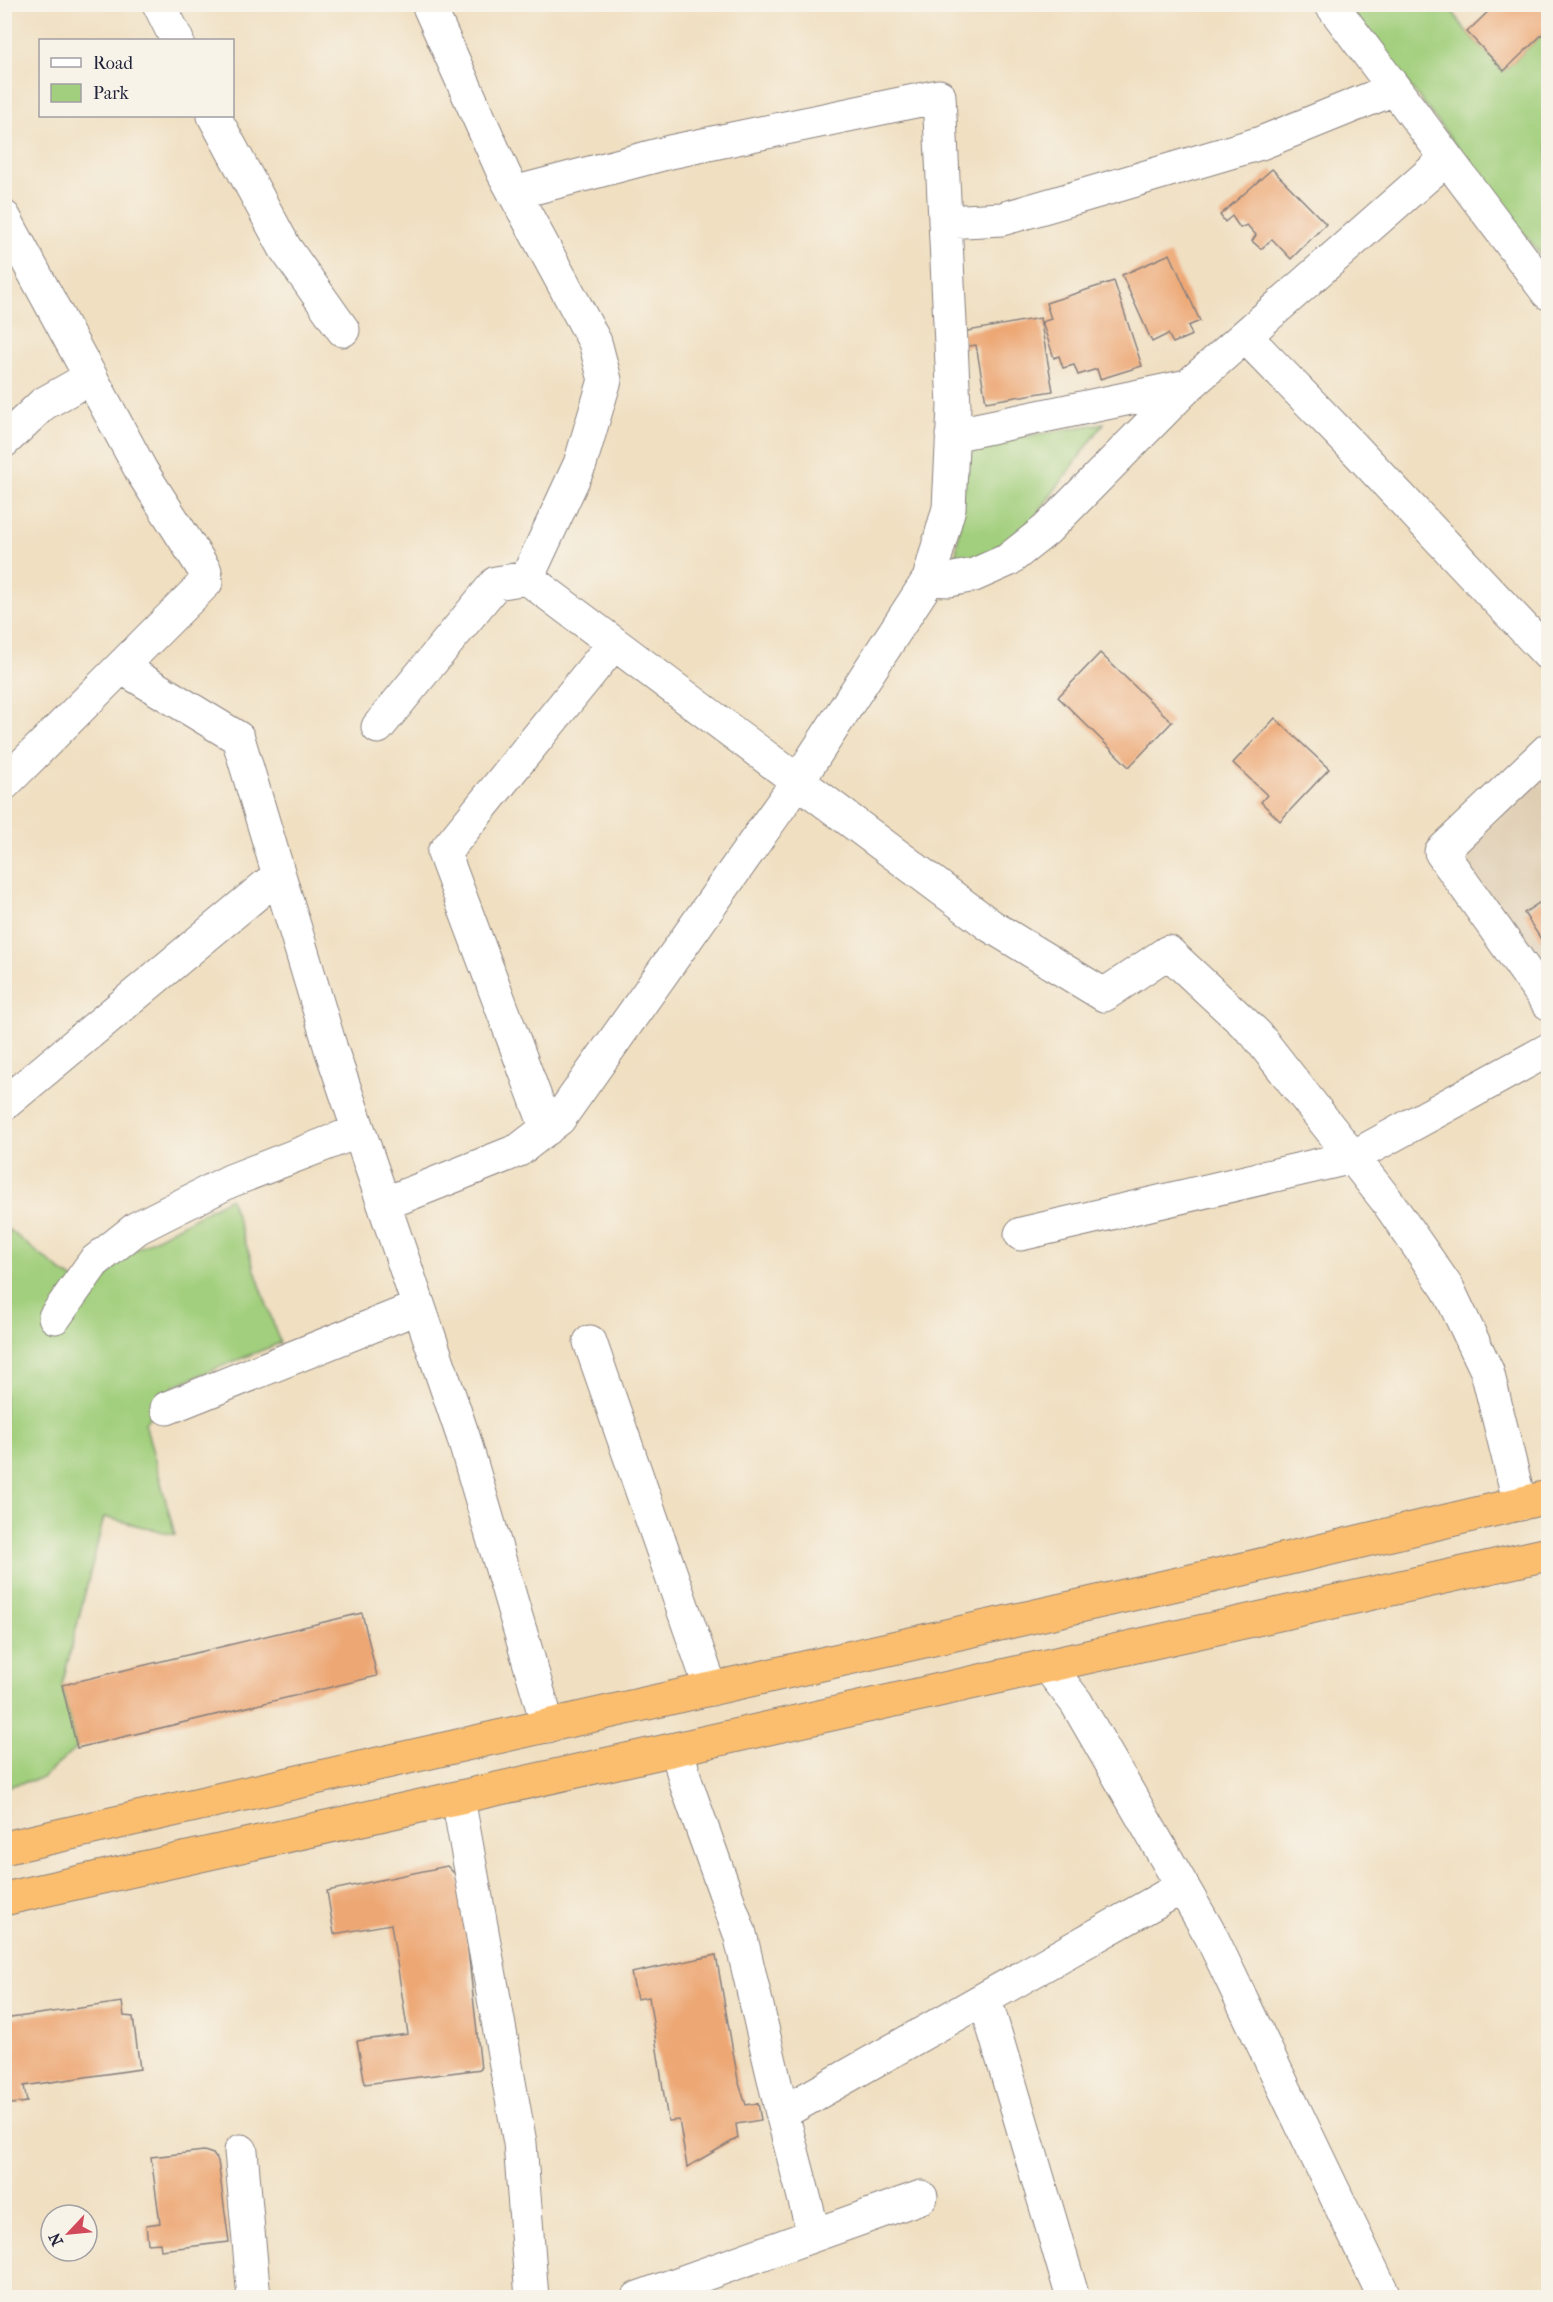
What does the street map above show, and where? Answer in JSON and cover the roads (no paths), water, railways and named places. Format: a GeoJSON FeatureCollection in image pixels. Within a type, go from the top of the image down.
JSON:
{"type":"FeatureCollection","features":[{"type":"Feature","properties":{"kind":"highway"},"geometry":{"type":"LineString","coordinates":[[4,1848],[1534,1501]]}},
{"type":"Feature","properties":{"kind":"highway"},"geometry":{"type":"LineString","coordinates":[[4,1899],[1548,1554]]}},
{"type":"Feature","properties":{"kind":"street"},"geometry":{"type":"LineString","coordinates":[[159,4],[176,39]]}},
{"type":"Feature","properties":{"kind":"street"},"geometry":{"type":"LineString","coordinates":[[428,4],[514,193],[595,342],[606,380],[580,464],[527,579]]}},
{"type":"Feature","properties":{"kind":"street"},"geometry":{"type":"LineString","coordinates":[[1330,4],[1548,293]]}},
{"type":"Feature","properties":{"kind":"street"},"geometry":{"type":"LineString","coordinates":[[945,222],[1002,219],[1174,169],[1261,143],[1394,89]]}},
{"type":"Feature","properties":{"kind":"street"},"geometry":{"type":"LineString","coordinates":[[384,1204],[519,1150],[559,1119],[618,1039],[798,781],[929,579],[949,508],[954,406],[939,96],[670,152],[514,193]]}},
{"type":"Feature","properties":{"kind":"street"},"geometry":{"type":"LineString","coordinates":[[215,117],[285,248],[343,330]]}},
{"type":"Feature","properties":{"kind":"street"},"geometry":{"type":"LineString","coordinates":[[929,579],[949,580],[974,575],[1008,560],[1046,530],[1188,386],[1446,159]]}},
{"type":"Feature","properties":{"kind":"street"},"geometry":{"type":"LineString","coordinates":[[4,216],[142,472],[205,571],[206,582],[4,784]]}},
{"type":"Feature","properties":{"kind":"street"},"geometry":{"type":"LineString","coordinates":[[1245,336],[1548,654]]}},
{"type":"Feature","properties":{"kind":"street"},"geometry":{"type":"LineString","coordinates":[[4,441],[43,404],[91,377]]}},
{"type":"Feature","properties":{"kind":"street"},"geometry":{"type":"LineString","coordinates":[[952,435],[1188,386]]}},
{"type":"Feature","properties":{"kind":"street"},"geometry":{"type":"LineString","coordinates":[[378,727],[496,583],[527,579],[991,926],[1104,995],[1168,952],[1256,1034],[1387,1202],[1453,1299],[1487,1371],[1534,1501]]}},
{"type":"Feature","properties":{"kind":"street"},"geometry":{"type":"LineString","coordinates":[[547,1129],[444,853],[614,643]]}},
{"type":"Feature","properties":{"kind":"street"},"geometry":{"type":"LineString","coordinates":[[121,667],[238,738],[331,1049],[463,1436],[548,1726]]}},
{"type":"Feature","properties":{"kind":"street"},"geometry":{"type":"LineString","coordinates":[[1548,750],[1441,852],[1548,1003]]}},
{"type":"Feature","properties":{"kind":"street"},"geometry":{"type":"LineString","coordinates":[[4,1104],[279,875]]}},
{"type":"Feature","properties":{"kind":"street"},"geometry":{"type":"LineString","coordinates":[[1021,1234],[1353,1157],[1548,1050]]}},
{"type":"Feature","properties":{"kind":"street"},"geometry":{"type":"LineString","coordinates":[[55,1317],[94,1262],[137,1228],[230,1181],[359,1131]]}},
{"type":"Feature","properties":{"kind":"street"},"geometry":{"type":"LineString","coordinates":[[167,1408],[419,1307]]}},
{"type":"Feature","properties":{"kind":"street"},"geometry":{"type":"LineString","coordinates":[[590,1342],[711,1689]]}},
{"type":"Feature","properties":{"kind":"street"},"geometry":{"type":"LineString","coordinates":[[1048,1666],[1076,1702],[1216,1946],[1376,2295]]}},
{"type":"Feature","properties":{"kind":"street"},"geometry":{"type":"LineString","coordinates":[[677,1749],[686,1782],[740,1935],[814,2235]]}},
{"type":"Feature","properties":{"kind":"street"},"geometry":{"type":"LineString","coordinates":[[458,1798],[520,2143],[532,2298]]}},
{"type":"Feature","properties":{"kind":"street"},"geometry":{"type":"LineString","coordinates":[[783,2113],[1182,1887]]}},
{"type":"Feature","properties":{"kind":"street"},"geometry":{"type":"LineString","coordinates":[[985,1999],[1072,2298]]}},
{"type":"Feature","properties":{"kind":"street"},"geometry":{"type":"LineString","coordinates":[[241,2151],[254,2298]]}},
{"type":"Feature","properties":{"kind":"street"},"geometry":{"type":"LineString","coordinates":[[638,2298],[921,2197]]}}]}
